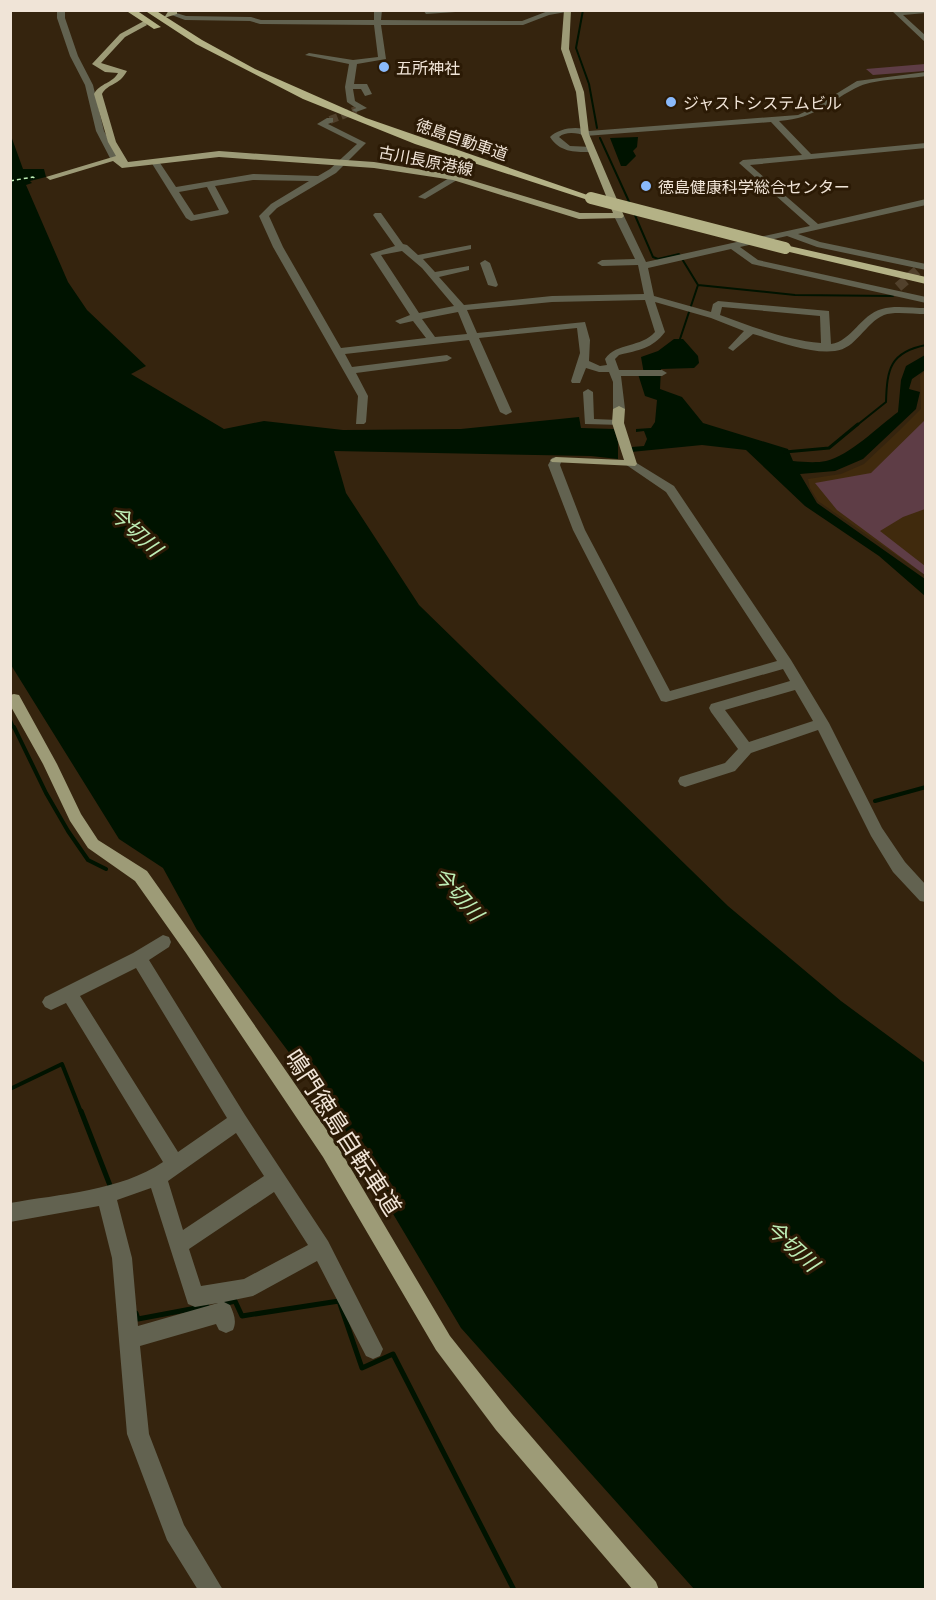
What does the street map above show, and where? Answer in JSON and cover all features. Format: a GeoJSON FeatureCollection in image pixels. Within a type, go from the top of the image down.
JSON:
{"type":"FeatureCollection","features":[{"type":"Feature","properties":{"kind":"highway"},"geometry":{"type":"LineString","coordinates":[[129,10],[167,32],[216,53]]}},
{"type":"Feature","properties":{"kind":"highway","name":"徳島自動車道"},"geometry":{"type":"LineString","coordinates":[[148,10],[216,53],[314,100],[397,134],[591,198],[785,248],[923,272]]}},
{"type":"Feature","properties":{"kind":"main road"},"geometry":{"type":"LineString","coordinates":[[568,11],[565,49],[580,92],[585,132],[619,216]]}},
{"type":"Feature","properties":{"kind":"main road"},"geometry":{"type":"LineString","coordinates":[[126,165],[112,142],[107,118],[98,94],[101,88],[119,80],[123,71],[108,70],[96,64],[103,60],[126,29],[144,23]]}},
{"type":"Feature","properties":{"kind":"main road","name":"古川長原港線"},"geometry":{"type":"LineString","coordinates":[[126,165],[219,154],[381,165],[454,178],[579,216],[619,216]]}},
{"type":"Feature","properties":{"kind":"main road"},"geometry":{"type":"LineString","coordinates":[[50,177],[114,158],[122,165],[126,165]]}},
{"type":"Feature","properties":{"kind":"main road"},"geometry":{"type":"LineString","coordinates":[[556,460],[631,464],[618,423],[619,409]]}},
{"type":"Feature","properties":{"kind":"main road","name":"鳴門徳島自転車道"},"geometry":{"type":"LineString","coordinates":[[10,700],[14,699],[50,764],[75,818],[93,844],[141,876],[330,1151],[443,1343],[504,1422],[648,1590]]}},
{"type":"Feature","properties":{"kind":"street"},"geometry":{"type":"LineString","coordinates":[[61,10],[61,18],[74,56],[92,95],[100,131],[114,158]]}},
{"type":"Feature","properties":{"kind":"street"},"geometry":{"type":"LineString","coordinates":[[412,12],[482,10]]}},
{"type":"Feature","properties":{"kind":"street"},"geometry":{"type":"LineString","coordinates":[[171,13],[185,18],[251,19],[260,22],[523,22],[548,14],[568,11]]}},
{"type":"Feature","properties":{"kind":"street"},"geometry":{"type":"LineString","coordinates":[[895,12],[926,11]]}},
{"type":"Feature","properties":{"kind":"street"},"geometry":{"type":"LineString","coordinates":[[309,55],[354,62],[382,59],[377,32],[378,12],[390,13]]}},
{"type":"Feature","properties":{"kind":"street"},"geometry":{"type":"LineString","coordinates":[[895,12],[926,41]]}},
{"type":"Feature","properties":{"kind":"street"},"geometry":{"type":"LineString","coordinates":[[354,62],[349,87],[351,102],[363,108],[356,110]]}},
{"type":"Feature","properties":{"kind":"street"},"geometry":{"type":"LineString","coordinates":[[590,148],[568,150],[554,137],[560,132],[774,120],[809,114],[860,83],[926,74]]}},
{"type":"Feature","properties":{"kind":"street"},"geometry":{"type":"LineString","coordinates":[[349,87],[364,86],[368,94]]}},
{"type":"Feature","properties":{"kind":"street"},"geometry":{"type":"LineString","coordinates":[[330,120],[321,124],[362,143],[342,163],[274,206],[264,216],[278,247],[363,396],[360,422]]}},
{"type":"Feature","properties":{"kind":"street"},"geometry":{"type":"LineString","coordinates":[[774,120],[808,156]]}},
{"type":"Feature","properties":{"kind":"street"},"geometry":{"type":"LineString","coordinates":[[818,228],[743,163],[926,145]]}},
{"type":"Feature","properties":{"kind":"street"},"geometry":{"type":"LineString","coordinates":[[155,162],[191,218],[224,212],[210,184]]}},
{"type":"Feature","properties":{"kind":"street"},"geometry":{"type":"LineString","coordinates":[[174,190],[253,177],[321,178]]}},
{"type":"Feature","properties":{"kind":"street"},"geometry":{"type":"LineString","coordinates":[[422,197],[454,178]]}},
{"type":"Feature","properties":{"kind":"street"},"geometry":{"type":"LineString","coordinates":[[602,263],[641,264],[681,259],[926,202]]}},
{"type":"Feature","properties":{"kind":"street"},"geometry":{"type":"LineString","coordinates":[[378,215],[401,248]]}},
{"type":"Feature","properties":{"kind":"street"},"geometry":{"type":"LineString","coordinates":[[619,216],[641,264],[653,316],[660,332],[651,343],[615,353],[610,359],[615,370],[619,409]]}},
{"type":"Feature","properties":{"kind":"street"},"geometry":{"type":"LineString","coordinates":[[790,234],[817,244],[923,272]]}},
{"type":"Feature","properties":{"kind":"street"},"geometry":{"type":"LineString","coordinates":[[431,360],[430,341],[375,254],[404,247],[433,275],[461,308],[506,412]]}},
{"type":"Feature","properties":{"kind":"street"},"geometry":{"type":"LineString","coordinates":[[734,248],[755,262],[895,290],[926,300]]}},
{"type":"Feature","properties":{"kind":"street"},"geometry":{"type":"LineString","coordinates":[[417,258],[463,249],[468,265],[433,275]]}},
{"type":"Feature","properties":{"kind":"street"},"geometry":{"type":"LineString","coordinates":[[485,263],[493,285]]}},
{"type":"Feature","properties":{"kind":"street"},"geometry":{"type":"LineString","coordinates":[[400,321],[461,308],[552,299],[648,297],[715,316],[751,330],[826,348],[835,348],[849,341],[868,320],[884,311],[926,311]]}},
{"type":"Feature","properties":{"kind":"street"},"geometry":{"type":"LineString","coordinates":[[715,316],[718,304],[825,313],[826,348]]}},
{"type":"Feature","properties":{"kind":"street"},"geometry":{"type":"LineString","coordinates":[[339,351],[581,324],[587,345],[584,363],[576,381]]}},
{"type":"Feature","properties":{"kind":"street"},"geometry":{"type":"LineString","coordinates":[[733,348],[751,330]]}},
{"type":"Feature","properties":{"kind":"street"},"geometry":{"type":"LineString","coordinates":[[350,371],[447,358]]}},
{"type":"Feature","properties":{"kind":"street"},"geometry":{"type":"LineString","coordinates":[[584,363],[599,369],[662,373]]}},
{"type":"Feature","properties":{"kind":"street"},"geometry":{"type":"LineString","coordinates":[[588,392],[589,422],[618,423]]}},
{"type":"Feature","properties":{"kind":"street"},"geometry":{"type":"LineString","coordinates":[[556,460],[554,465],[579,530],[666,697],[786,663]]}},
{"type":"Feature","properties":{"kind":"street"},"geometry":{"type":"LineString","coordinates":[[631,464],[670,489],[786,663],[822,723],[876,832],[899,867],[926,896]]}},
{"type":"Feature","properties":{"kind":"street"},"geometry":{"type":"LineString","coordinates":[[746,749],[716,708],[798,684]]}},
{"type":"Feature","properties":{"kind":"street"},"geometry":{"type":"LineString","coordinates":[[685,781],[730,767],[746,749],[822,723]]}},
{"type":"Feature","properties":{"kind":"street"},"geometry":{"type":"LineString","coordinates":[[51,1002],[139,958],[163,942]]}},
{"type":"Feature","properties":{"kind":"street"},"geometry":{"type":"LineString","coordinates":[[139,958],[239,1121],[321,1248],[373,1349]]}},
{"type":"Feature","properties":{"kind":"street"},"geometry":{"type":"LineString","coordinates":[[69,993],[175,1165]]}},
{"type":"Feature","properties":{"kind":"street"},"geometry":{"type":"LineString","coordinates":[[10,1213],[106,1195],[157,1177],[239,1121]]}},
{"type":"Feature","properties":{"kind":"street"},"geometry":{"type":"LineString","coordinates":[[157,1177],[195,1298],[246,1289],[321,1248]]}},
{"type":"Feature","properties":{"kind":"street"},"geometry":{"type":"LineString","coordinates":[[178,1245],[276,1179]]}},
{"type":"Feature","properties":{"kind":"street"},"geometry":{"type":"LineString","coordinates":[[106,1195],[122,1258],[138,1434],[175,1532],[212,1590]]}},
{"type":"Feature","properties":{"kind":"street"},"geometry":{"type":"LineString","coordinates":[[131,1338],[223,1312],[226,1323]]}},
{"type":"Feature","properties":{"kind":"shaded area"},"geometry":{"type":"Polygon","coordinates":[[[925,64],[925,71],[873,75],[866,69],[925,64]]]}},
{"type":"Feature","properties":{"kind":"shaded area"},"geometry":{"type":"Polygon","coordinates":[[[925,370],[925,575],[818,501],[810,488],[808,479],[841,474],[864,464],[921,409],[920,376],[925,370]]]}},
{"type":"Feature","properties":{"kind":"shaded area"},"geometry":{"type":"Polygon","coordinates":[[[925,420],[925,509],[903,517],[880,531],[925,566],[925,575],[837,510],[815,483],[871,473],[925,420]]]}},
{"type":"Feature","properties":{"kind":"water","name":"今切川"},"geometry":{"type":"Polygon","coordinates":[[[10,133],[23,169],[44,169],[46,177],[30,181],[32,183],[26,185],[68,282],[87,310],[146,366],[131,374],[224,429],[264,421],[343,430],[461,429],[579,417],[581,428],[614,429],[618,442],[618,459],[591,456],[334,451],[346,493],[419,605],[728,906],[841,1001],[925,1063],[925,1589],[694,1589],[461,1328],[327,1103],[197,930],[163,868],[119,839],[11,665],[10,133]]]}},
{"type":"Feature","properties":{"kind":"water"},"geometry":{"type":"Polygon","coordinates":[[[638,137],[637,147],[633,151],[636,156],[626,166],[621,166],[610,138],[638,137]]]}},
{"type":"Feature","properties":{"kind":"water"},"geometry":{"type":"Polygon","coordinates":[[[674,339],[683,339],[698,356],[699,363],[694,368],[661,369],[660,389],[682,397],[703,423],[788,449],[793,461],[801,462],[822,462],[835,458],[854,447],[898,412],[901,380],[906,366],[925,355],[925,370],[912,379],[909,389],[920,392],[916,409],[863,459],[835,471],[800,474],[817,503],[925,579],[925,596],[879,556],[805,506],[746,450],[702,445],[631,452],[632,447],[644,446],[647,439],[644,431],[636,432],[636,429],[651,428],[655,422],[657,400],[645,396],[638,374],[644,374],[641,357],[658,351],[674,339]]]}},
{"type":"Feature","properties":{"kind":"waterway"},"geometry":{"type":"LineString","coordinates":[[583,10],[576,48],[589,84],[597,128]]}},
{"type":"Feature","properties":{"kind":"waterway"},"geometry":{"type":"LineString","coordinates":[[600,138],[631,206]]}},
{"type":"Feature","properties":{"kind":"waterway"},"geometry":{"type":"LineString","coordinates":[[634,213],[653,257],[658,259],[679,254],[698,285]]}},
{"type":"Feature","properties":{"kind":"waterway"},"geometry":{"type":"LineString","coordinates":[[680,339],[698,285]]}},
{"type":"Feature","properties":{"kind":"waterway"},"geometry":{"type":"LineString","coordinates":[[698,285],[795,295],[893,296]]}},
{"type":"Feature","properties":{"kind":"waterway"},"geometry":{"type":"LineString","coordinates":[[856,426],[886,402],[890,371],[898,357],[914,348],[926,345]]}},
{"type":"Feature","properties":{"kind":"waterway"},"geometry":{"type":"LineString","coordinates":[[785,452],[829,448],[858,424]]}},
{"type":"Feature","properties":{"kind":"waterway"},"geometry":{"type":"LineString","coordinates":[[10,719],[14,728]]}},
{"type":"Feature","properties":{"kind":"waterway"},"geometry":{"type":"LineString","coordinates":[[14,727],[46,793],[68,831],[88,860],[106,869]]}},
{"type":"Feature","properties":{"kind":"waterway"},"geometry":{"type":"LineString","coordinates":[[875,801],[926,787]]}},
{"type":"Feature","properties":{"kind":"waterway"},"geometry":{"type":"LineString","coordinates":[[10,1089],[62,1064],[81,1112]]}},
{"type":"Feature","properties":{"kind":"waterway"},"geometry":{"type":"LineString","coordinates":[[81,1111],[111,1188]]}},
{"type":"Feature","properties":{"kind":"waterway"},"geometry":{"type":"LineString","coordinates":[[223,1304],[235,1301],[242,1316],[339,1301],[362,1368],[393,1354],[514,1590]]}},
{"type":"Feature","properties":{"kind":"waterway"},"geometry":{"type":"LineString","coordinates":[[136,1313],[138,1319],[207,1306]]}},
{"type":"Feature","properties":{"kind":"ferry route"},"geometry":{"type":"LineString","coordinates":[[10,181],[33,177],[36,179]]}},
{"type":"Feature","properties":{"kind":"tunnel"},"geometry":{"type":"LineString","coordinates":[[330,120],[356,110]]}},
{"type":"Feature","properties":{"kind":"tunnel"},"geometry":{"type":"LineString","coordinates":[[898,287],[918,270]]}},
{"type":"Feature","properties":{"kind":"place","name":"五所神社"},"geometry":{"type":"Point","coordinates":[384,67]}},
{"type":"Feature","properties":{"kind":"place","name":"ジャストシステムビル"},"geometry":{"type":"Point","coordinates":[671,102]}},
{"type":"Feature","properties":{"kind":"place","name":"徳島健康科学総合センター"},"geometry":{"type":"Point","coordinates":[646,186]}}]}
